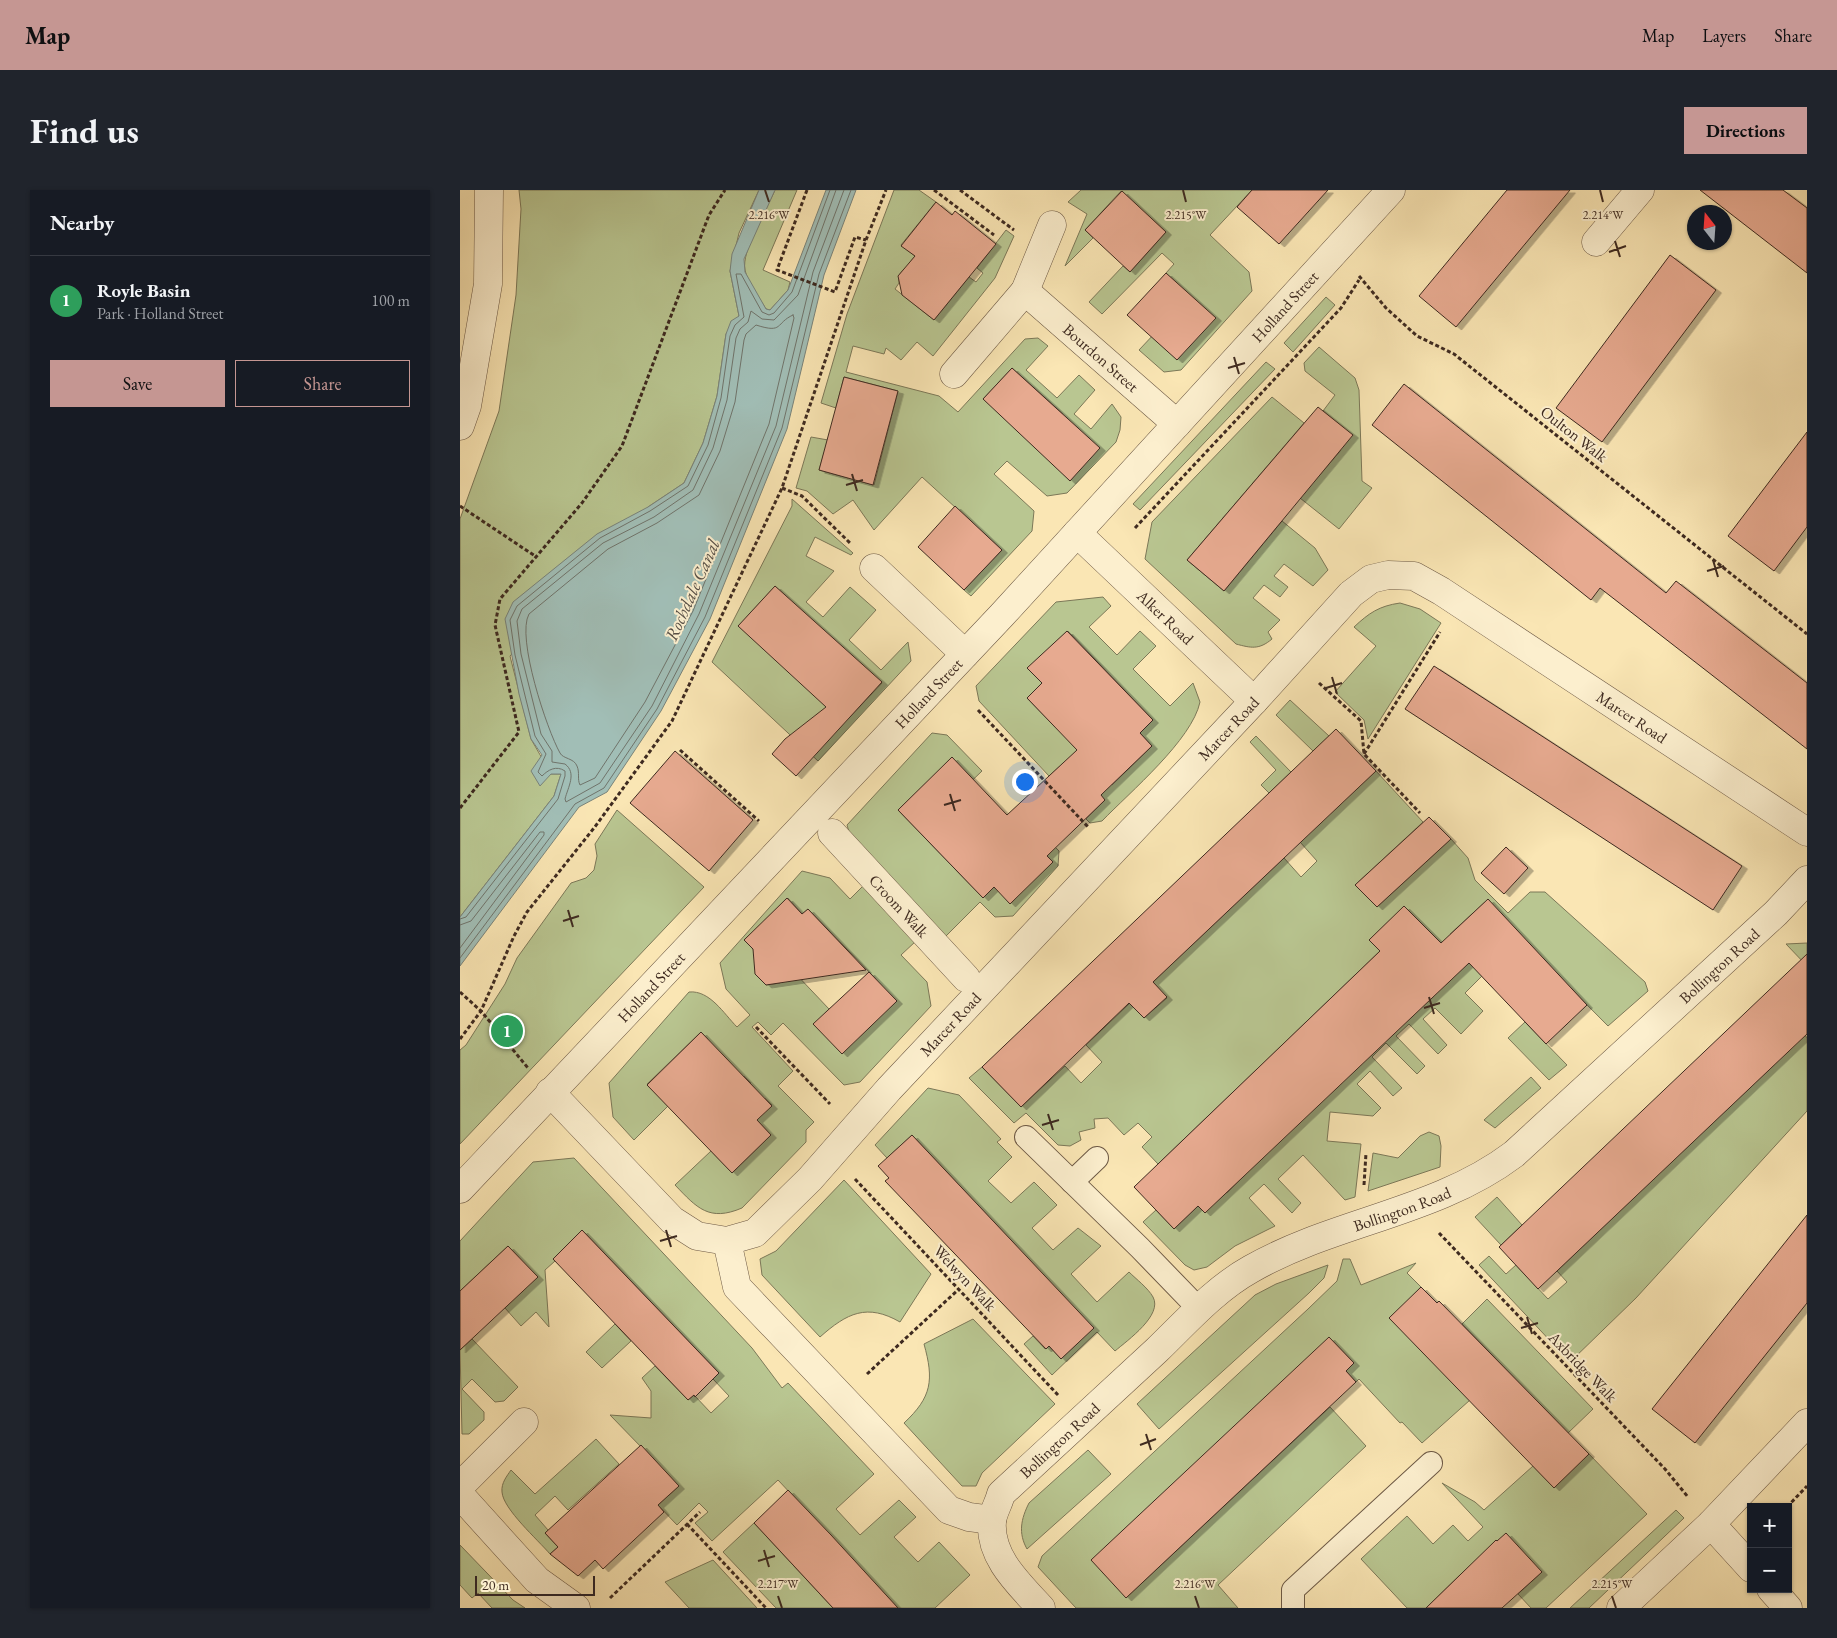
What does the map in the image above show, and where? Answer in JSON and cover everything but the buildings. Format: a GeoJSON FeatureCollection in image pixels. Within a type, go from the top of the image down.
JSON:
{"type":"FeatureCollection","features":[{"type":"Feature","properties":{"kind":"street"},"geometry":{"type":"LineString","coordinates":[[460,426],[467,406],[488,284],[490,190]]}},
{"type":"Feature","properties":{"kind":"street","name":"Holland Street"},"geometry":{"type":"LineString","coordinates":[[460,1189],[965,654],[1391,190]]}},
{"type":"Feature","properties":{"kind":"street"},"geometry":{"type":"LineString","coordinates":[[1596,242],[1640,190]]}},
{"type":"Feature","properties":{"kind":"street"},"geometry":{"type":"LineString","coordinates":[[954,374],[1025,291],[1052,225]]}},
{"type":"Feature","properties":{"kind":"street","name":"Bourdon Street"},"geometry":{"type":"LineString","coordinates":[[1025,291],[1177,424]]}},
{"type":"Feature","properties":{"kind":"street","name":"Alker Road"},"geometry":{"type":"LineString","coordinates":[[1077,533],[1254,701]]}},
{"type":"Feature","properties":{"kind":"street"},"geometry":{"type":"LineString","coordinates":[[865,558],[965,654]]}},
{"type":"Feature","properties":{"kind":"street","name":"Marcer Road"},"geometry":{"type":"LineString","coordinates":[[550,1092],[672,1220],[697,1236],[727,1241],[755,1233],[810,1179],[889,1089],[1254,701],[1358,587],[1371,579],[1388,575],[1414,576],[1441,591],[1806,829]]}},
{"type":"Feature","properties":{"kind":"street","name":"Croom Walk"},"geometry":{"type":"LineString","coordinates":[[832,833],[966,978]]}},
{"type":"Feature","properties":{"kind":"street","name":"Bollington Road"},"geometry":{"type":"LineString","coordinates":[[1041,1608],[1009,1574],[995,1545],[992,1520],[1002,1494],[1199,1309],[1249,1270],[1271,1258],[1430,1200],[1488,1174],[1514,1154],[1776,913],[1807,880]]}},
{"type":"Feature","properties":{"kind":"street"},"geometry":{"type":"LineString","coordinates":[[727,1241],[737,1287],[840,1396],[949,1510],[969,1517],[992,1520]]}},
{"type":"Feature","properties":{"kind":"street"},"geometry":{"type":"LineString","coordinates":[[460,1486],[524,1422]]}},
{"type":"Feature","properties":{"kind":"street"},"geometry":{"type":"LineString","coordinates":[[1621,1608],[1711,1524],[1807,1423]]}},
{"type":"Feature","properties":{"kind":"street"},"geometry":{"type":"LineString","coordinates":[[460,1495],[537,1580],[576,1608]]}},
{"type":"Feature","properties":{"kind":"street"},"geometry":{"type":"LineString","coordinates":[[1711,1524],[1747,1564]]}},
{"type":"Feature","properties":{"kind":"street"},"geometry":{"type":"LineString","coordinates":[[1775,1593],[1788,1608]]}},
{"type":"Feature","properties":{"kind":"lane"},"geometry":{"type":"LineString","coordinates":[[1026,1137],[1199,1309]]}},
{"type":"Feature","properties":{"kind":"lane"},"geometry":{"type":"LineString","coordinates":[[1072,1182],[1097,1158]]}},
{"type":"Feature","properties":{"kind":"lane"},"geometry":{"type":"LineString","coordinates":[[1293,1608],[1293,1590],[1431,1463]]}},
{"type":"Feature","properties":{"kind":"path"},"geometry":{"type":"LineString","coordinates":[[460,808],[519,732],[495,625],[500,599],[582,503],[622,446],[710,215],[725,190]]}},
{"type":"Feature","properties":{"kind":"path"},"geometry":{"type":"LineString","coordinates":[[807,190],[777,270],[835,292],[855,237],[866,240]]}},
{"type":"Feature","properties":{"kind":"path"},"geometry":{"type":"LineString","coordinates":[[460,1040],[481,1011],[514,936],[528,912],[594,828],[672,721],[782,488],[866,240],[886,190]]}},
{"type":"Feature","properties":{"kind":"path"},"geometry":{"type":"LineString","coordinates":[[934,190],[994,235]]}},
{"type":"Feature","properties":{"kind":"path"},"geometry":{"type":"LineString","coordinates":[[960,190],[1022,236]]}},
{"type":"Feature","properties":{"kind":"path"},"geometry":{"type":"LineString","coordinates":[[1135,528],[1341,308],[1361,277],[1323,263]]}},
{"type":"Feature","properties":{"kind":"path","name":"Oulton Walk"},"geometry":{"type":"LineString","coordinates":[[1361,277],[1386,308],[1417,336],[1454,354],[1807,634]]}},
{"type":"Feature","properties":{"kind":"path"},"geometry":{"type":"LineString","coordinates":[[782,488],[802,496],[865,558]]}},
{"type":"Feature","properties":{"kind":"path"},"geometry":{"type":"LineString","coordinates":[[460,506],[535,556]]}},
{"type":"Feature","properties":{"kind":"path"},"geometry":{"type":"LineString","coordinates":[[1364,754],[1444,627]]}},
{"type":"Feature","properties":{"kind":"path"},"geometry":{"type":"LineString","coordinates":[[1314,679],[1362,720],[1364,754],[1420,813]]}},
{"type":"Feature","properties":{"kind":"path"},"geometry":{"type":"LineString","coordinates":[[978,710],[1092,831]]}},
{"type":"Feature","properties":{"kind":"path"},"geometry":{"type":"LineString","coordinates":[[680,750],[766,827]]}},
{"type":"Feature","properties":{"kind":"path"},"geometry":{"type":"LineString","coordinates":[[460,992],[481,1011],[550,1092]]}},
{"type":"Feature","properties":{"kind":"path"},"geometry":{"type":"LineString","coordinates":[[756,1027],[834,1108]]}},
{"type":"Feature","properties":{"kind":"path"},"geometry":{"type":"LineString","coordinates":[[1364,1191],[1366,1153]]}},
{"type":"Feature","properties":{"kind":"path","name":"Welwyn Walk"},"geometry":{"type":"LineString","coordinates":[[853,1176],[1060,1397]]}},
{"type":"Feature","properties":{"kind":"path","name":"Axbridge Walk"},"geometry":{"type":"LineString","coordinates":[[1430,1200],[1430,1220],[1443,1238],[1664,1469],[1711,1524]]}},
{"type":"Feature","properties":{"kind":"path"},"geometry":{"type":"LineString","coordinates":[[864,1377],[959,1289]]}},
{"type":"Feature","properties":{"kind":"path"},"geometry":{"type":"LineString","coordinates":[[1791,1503],[1807,1486]]}},
{"type":"Feature","properties":{"kind":"path"},"geometry":{"type":"LineString","coordinates":[[608,1600],[700,1512]]}},
{"type":"Feature","properties":{"kind":"path"},"geometry":{"type":"LineString","coordinates":[[687,1524],[766,1608]]}},
{"type":"Feature","properties":{"kind":"green space"},"geometry":{"type":"Polygon","coordinates":[[[519,190],[759,190],[739,233],[730,271],[739,316],[726,334],[717,396],[703,443],[684,483],[648,507],[510,656],[531,739],[551,774],[561,774],[554,796],[460,917],[460,519],[499,411],[516,295],[521,209],[519,190]]]}},
{"type":"Feature","properties":{"kind":"green space"},"geometry":{"type":"Polygon","coordinates":[[[775,190],[797,190],[763,270],[790,282],[788,290],[770,310],[766,309],[751,285],[746,275],[745,262],[751,241],[775,190]]]}},
{"type":"Feature","properties":{"kind":"green space"},"geometry":{"type":"Polygon","coordinates":[[[894,190],[919,190],[936,202],[901,245],[915,256],[911,261],[916,265],[903,270],[899,275],[899,283],[895,289],[934,320],[969,277],[976,282],[983,273],[977,268],[1006,230],[1014,236],[995,278],[933,356],[917,342],[901,360],[886,348],[884,354],[853,346],[846,372],[939,396],[958,412],[1025,339],[1038,338],[1048,346],[1026,370],[1057,398],[1079,375],[1095,390],[1074,414],[1091,429],[1112,404],[1121,417],[1120,430],[1116,442],[1067,493],[1047,496],[1007,461],[994,474],[1034,511],[1032,531],[971,596],[964,590],[1002,550],[922,477],[874,530],[853,500],[833,514],[807,491],[796,488],[811,437],[828,440],[819,470],[874,485],[898,391],[844,377],[836,408],[821,403],[847,314],[894,190]],[[1012,368],[983,399],[1063,414],[1012,368]]]}},
{"type":"Feature","properties":{"kind":"green space"},"geometry":{"type":"Polygon","coordinates":[[[1081,190],[1252,190],[1210,235],[1249,272],[1252,291],[1181,370],[1164,372],[1139,350],[1190,296],[1166,273],[1174,264],[1162,253],[1102,314],[1089,302],[1123,266],[1130,272],[1166,232],[1121,191],[1085,230],[1093,238],[1065,266],[1087,214],[1068,202],[1081,190]]]}},
{"type":"Feature","properties":{"kind":"green space"},"geometry":{"type":"Polygon","coordinates":[[[1326,297],[1335,305],[1293,352],[1284,343],[1326,297]]]}},
{"type":"Feature","properties":{"kind":"green space"},"geometry":{"type":"Polygon","coordinates":[[[1319,347],[1355,378],[1359,390],[1362,481],[1372,488],[1339,529],[1300,498],[1341,450],[1330,440],[1341,426],[1323,411],[1335,395],[1305,371],[1304,363],[1319,347]]]}},
{"type":"Feature","properties":{"kind":"green space"},"geometry":{"type":"Polygon","coordinates":[[[1266,362],[1275,369],[1140,510],[1133,504],[1266,362]]]}},
{"type":"Feature","properties":{"kind":"green space"},"geometry":{"type":"Polygon","coordinates":[[[1272,397],[1304,423],[1187,560],[1224,591],[1282,521],[1315,548],[1328,570],[1313,586],[1284,564],[1274,576],[1288,587],[1280,597],[1264,585],[1253,598],[1280,620],[1268,632],[1272,639],[1263,645],[1251,647],[1236,644],[1145,559],[1152,522],[1272,397]]]}},
{"type":"Feature","properties":{"kind":"green space"},"geometry":{"type":"Polygon","coordinates":[[[792,499],[853,553],[851,555],[815,537],[806,556],[834,571],[806,602],[823,617],[850,587],[876,610],[849,640],[881,670],[908,642],[911,661],[818,761],[712,662],[792,506],[792,499]],[[775,586],[739,626],[788,598],[775,586]],[[859,662],[848,719],[882,683],[859,662]]]}},
{"type":"Feature","properties":{"kind":"green space"},"geometry":{"type":"Polygon","coordinates":[[[1103,597],[1111,606],[1089,627],[1117,655],[1140,631],[1156,646],[1133,669],[1170,706],[1193,683],[1200,702],[1195,717],[1173,749],[1102,821],[1090,823],[1086,819],[1105,800],[1091,785],[1060,766],[1049,776],[979,701],[976,686],[1056,602],[1103,597]],[[1068,631],[1028,668],[1042,683],[1027,698],[1055,727],[1070,712],[1112,785],[1152,746],[1140,733],[1153,720],[1068,631]]]}},
{"type":"Feature","properties":{"kind":"green space"},"geometry":{"type":"Polygon","coordinates":[[[1400,603],[1420,609],[1441,623],[1368,739],[1364,720],[1335,692],[1376,646],[1354,627],[1375,611],[1400,603]]]}},
{"type":"Feature","properties":{"kind":"green space"},"geometry":{"type":"Polygon","coordinates":[[[1290,700],[1329,736],[1313,751],[1276,715],[1290,700]]]}},
{"type":"Feature","properties":{"kind":"green space"},"geometry":{"type":"Polygon","coordinates":[[[932,733],[947,735],[982,771],[958,794],[952,758],[898,810],[983,898],[994,887],[1053,862],[1016,824],[1025,816],[1059,851],[1058,866],[1013,916],[995,917],[980,902],[944,938],[852,842],[847,825],[932,733]]]}},
{"type":"Feature","properties":{"kind":"green space"},"geometry":{"type":"Polygon","coordinates":[[[1256,736],[1291,772],[1269,793],[1261,785],[1276,770],[1250,742],[1256,736]]]}},
{"type":"Feature","properties":{"kind":"green space"},"geometry":{"type":"Polygon","coordinates":[[[1376,771],[1423,822],[1355,885],[1377,907],[1451,839],[1468,858],[1475,880],[1508,913],[1530,892],[1545,892],[1645,982],[1648,991],[1608,1026],[1485,902],[1450,934],[1464,948],[1482,976],[1465,993],[1483,1011],[1461,1034],[1435,1008],[1423,1019],[1447,1045],[1438,1054],[1409,1024],[1396,1036],[1425,1066],[1417,1074],[1386,1043],[1372,1057],[1402,1088],[1393,1096],[1370,1071],[1357,1084],[1381,1108],[1373,1116],[1330,1112],[1327,1141],[1361,1144],[1355,1197],[1345,1200],[1303,1155],[1278,1179],[1301,1203],[1292,1213],[1264,1184],[1249,1198],[1275,1226],[1235,1246],[1207,1267],[1194,1270],[1185,1265],[1143,1222],[1156,1210],[1174,1229],[1198,1206],[1228,1192],[1454,957],[1419,921],[1392,918],[1369,940],[1380,951],[1158,1164],[1142,1147],[1152,1137],[1138,1123],[1124,1135],[1108,1118],[1094,1119],[1095,1128],[1079,1132],[1081,1140],[1070,1146],[1058,1145],[1026,1113],[1014,1123],[969,1078],[982,1067],[1021,1107],[1065,1066],[1081,1083],[1102,1062],[1086,1045],[1130,1003],[1144,1018],[1167,998],[1153,982],[1284,858],[1301,877],[1317,861],[1300,842],[1376,771]]]}},
{"type":"Feature","properties":{"kind":"green space"},"geometry":{"type":"Polygon","coordinates":[[[617,810],[704,887],[460,1144],[460,1050],[466,1045],[505,984],[517,958],[571,883],[586,878],[594,870],[597,856],[595,844],[617,810]]]}},
{"type":"Feature","properties":{"kind":"green space"},"geometry":{"type":"Polygon","coordinates":[[[802,871],[830,878],[850,899],[863,886],[916,941],[901,955],[927,982],[931,1006],[860,1082],[844,1085],[783,1023],[771,1035],[758,1022],[752,1027],[793,1071],[778,1086],[814,1122],[806,1130],[806,1142],[742,1208],[721,1214],[712,1213],[697,1206],[675,1185],[711,1151],[732,1173],[771,1135],[757,1120],[772,1105],[765,1098],[750,1113],[735,1098],[751,1083],[744,1076],[729,1090],[714,1076],[729,1062],[722,1054],[707,1069],[693,1054],[708,1039],[701,1032],[647,1084],[668,1106],[634,1140],[613,1117],[609,1083],[689,992],[697,992],[710,999],[737,1027],[750,1015],[726,989],[720,963],[802,871]],[[788,898],[745,940],[758,955],[766,985],[780,983],[793,971],[829,1009],[876,979],[808,909],[802,914],[788,898]]]}},
{"type":"Feature","properties":{"kind":"green space"},"geometry":{"type":"Polygon","coordinates":[[[1807,943],[1807,966],[1786,944],[1807,943]]]}},
{"type":"Feature","properties":{"kind":"green space"},"geometry":{"type":"Polygon","coordinates":[[[1525,1022],[1567,1065],[1549,1080],[1508,1038],[1525,1022]]]}},
{"type":"Feature","properties":{"kind":"green space"},"geometry":{"type":"Polygon","coordinates":[[[1805,1035],[1807,1038],[1807,1111],[1636,1298],[1570,1362],[1479,1265],[1489,1256],[1506,1274],[1516,1265],[1548,1299],[1567,1282],[1557,1271],[1805,1035]]]}},
{"type":"Feature","properties":{"kind":"green space"},"geometry":{"type":"Polygon","coordinates":[[[1531,1077],[1541,1088],[1495,1128],[1484,1120],[1531,1077]]]}},
{"type":"Feature","properties":{"kind":"green space"},"geometry":{"type":"Polygon","coordinates":[[[928,1088],[959,1095],[1001,1139],[997,1142],[1012,1157],[988,1181],[1011,1203],[1034,1182],[1057,1205],[1032,1228],[1053,1250],[1078,1228],[1101,1246],[1071,1274],[1097,1302],[1129,1272],[1151,1294],[1155,1304],[1149,1319],[1143,1327],[1115,1351],[1097,1332],[1052,1375],[1024,1344],[1033,1336],[1045,1349],[1049,1346],[1061,1359],[1093,1328],[912,1135],[887,1158],[875,1145],[928,1088]]]}},
{"type":"Feature","properties":{"kind":"green space"},"geometry":{"type":"Polygon","coordinates":[[[1429,1132],[1439,1136],[1441,1146],[1440,1167],[1368,1191],[1373,1153],[1398,1158],[1420,1136],[1429,1132]]]}},
{"type":"Feature","properties":{"kind":"green space"},"geometry":{"type":"Polygon","coordinates":[[[574,1158],[752,1348],[782,1388],[788,1383],[874,1474],[836,1509],[860,1535],[899,1500],[916,1517],[894,1537],[918,1562],[939,1542],[970,1575],[935,1608],[898,1608],[778,1480],[712,1541],[695,1523],[708,1512],[699,1503],[677,1525],[658,1505],[679,1486],[610,1415],[651,1418],[651,1391],[642,1378],[655,1366],[688,1400],[694,1395],[711,1413],[729,1396],[713,1379],[719,1373],[582,1230],[553,1259],[555,1261],[545,1270],[549,1327],[536,1312],[521,1326],[505,1308],[537,1277],[508,1246],[460,1291],[460,1241],[533,1162],[574,1158]]]}},
{"type":"Feature","properties":{"kind":"green space"},"geometry":{"type":"Polygon","coordinates":[[[844,1180],[931,1274],[900,1322],[877,1313],[858,1313],[839,1322],[820,1337],[762,1275],[760,1259],[776,1251],[844,1180]]]}},
{"type":"Feature","properties":{"kind":"green space"},"geometry":{"type":"Polygon","coordinates":[[[1497,1197],[1522,1225],[1501,1245],[1475,1217],[1497,1197]]]}},
{"type":"Feature","properties":{"kind":"green space"},"geometry":{"type":"Polygon","coordinates":[[[1343,1259],[1350,1259],[1361,1285],[1416,1263],[1407,1273],[1421,1287],[1470,1400],[1422,1443],[1402,1422],[1400,1423],[1359,1379],[1356,1382],[1346,1371],[1354,1363],[1329,1337],[1127,1597],[1330,1407],[1366,1446],[1218,1585],[1238,1608],[1076,1608],[1038,1567],[1042,1556],[1337,1281],[1343,1259]]]}},
{"type":"Feature","properties":{"kind":"green space"},"geometry":{"type":"Polygon","coordinates":[[[1328,1265],[1324,1278],[1309,1293],[1159,1429],[1137,1404],[1255,1295],[1276,1284],[1328,1265]]]}},
{"type":"Feature","properties":{"kind":"green space"},"geometry":{"type":"Polygon","coordinates":[[[1487,1299],[1593,1409],[1568,1433],[1462,1324],[1487,1299]]]}},
{"type":"Feature","properties":{"kind":"green space"},"geometry":{"type":"Polygon","coordinates":[[[973,1319],[1055,1404],[982,1473],[976,1486],[962,1486],[904,1423],[920,1405],[928,1387],[929,1368],[924,1344],[973,1319]]]}},
{"type":"Feature","properties":{"kind":"green space"},"geometry":{"type":"Polygon","coordinates":[[[615,1324],[631,1341],[602,1368],[586,1352],[615,1324]]]}},
{"type":"Feature","properties":{"kind":"green space"},"geometry":{"type":"Polygon","coordinates":[[[472,1339],[518,1387],[504,1401],[495,1402],[472,1379],[462,1389],[484,1412],[484,1420],[469,1434],[462,1434],[460,1350],[472,1339]]]}},
{"type":"Feature","properties":{"kind":"green space"},"geometry":{"type":"Polygon","coordinates":[[[596,1439],[619,1464],[568,1510],[555,1496],[535,1515],[548,1530],[545,1533],[558,1547],[550,1554],[508,1507],[502,1492],[503,1483],[511,1470],[535,1494],[596,1439]]]}},
{"type":"Feature","properties":{"kind":"green space"},"geometry":{"type":"Polygon","coordinates":[[[1088,1450],[1111,1474],[1027,1549],[1022,1537],[1022,1526],[1029,1503],[1088,1450]]]}},
{"type":"Feature","properties":{"kind":"green space"},"geometry":{"type":"Polygon","coordinates":[[[1589,1454],[1647,1514],[1546,1608],[1531,1608],[1518,1594],[1542,1572],[1461,1574],[1426,1608],[1407,1608],[1361,1559],[1407,1516],[1433,1544],[1453,1525],[1468,1541],[1483,1527],[1442,1483],[1475,1502],[1484,1510],[1533,1466],[1554,1488],[1589,1454]]]}},
{"type":"Feature","properties":{"kind":"green space"},"geometry":{"type":"Polygon","coordinates":[[[1676,1510],[1684,1518],[1589,1608],[1570,1608],[1676,1510]]]}},
{"type":"Feature","properties":{"kind":"green space"},"geometry":{"type":"Polygon","coordinates":[[[754,1523],[833,1608],[776,1608],[723,1552],[754,1523]]]}},
{"type":"Feature","properties":{"kind":"green space"},"geometry":{"type":"Polygon","coordinates":[[[460,1545],[513,1600],[525,1608],[492,1608],[478,1593],[472,1598],[460,1585],[460,1545]]]}},
{"type":"Feature","properties":{"kind":"green space"},"geometry":{"type":"Polygon","coordinates":[[[713,1560],[757,1608],[689,1608],[665,1582],[713,1560]]]}},
{"type":"Feature","properties":{"kind":"water","name":"Rochdale Canal"},"geometry":{"type":"Polygon","coordinates":[[[759,190],[775,190],[744,259],[745,272],[766,309],[770,310],[788,290],[826,190],[856,190],[824,275],[787,429],[710,619],[661,711],[607,792],[579,807],[460,966],[460,917],[554,796],[561,774],[551,774],[540,786],[531,771],[542,755],[531,739],[519,694],[505,619],[513,602],[597,534],[648,507],[684,483],[703,443],[717,396],[726,334],[731,321],[739,316],[730,271],[732,254],[759,190]]]}},
{"type":"Feature","properties":{"kind":"place","name":"Royle Basin"},"geometry":{"type":"Point","coordinates":[507,1031]}}]}
